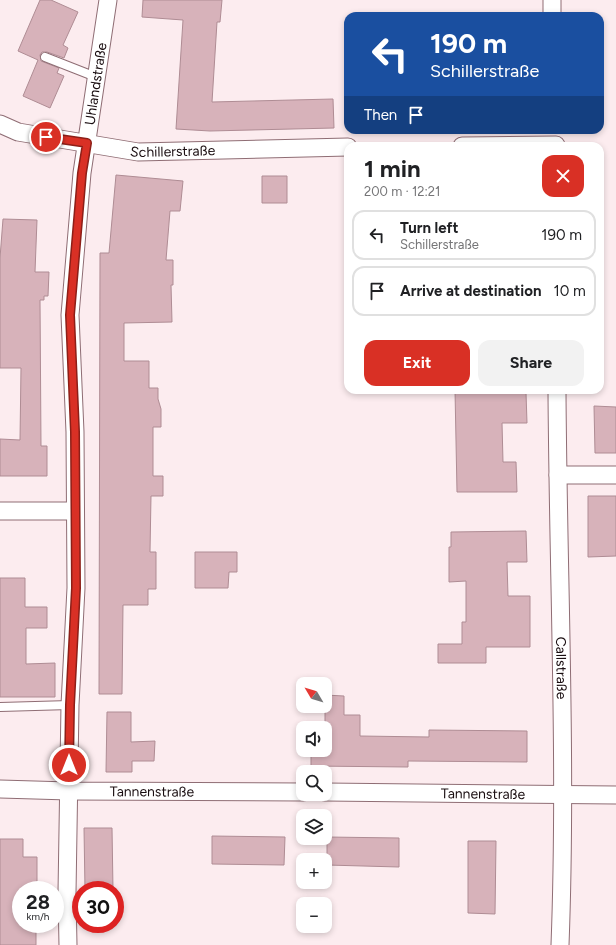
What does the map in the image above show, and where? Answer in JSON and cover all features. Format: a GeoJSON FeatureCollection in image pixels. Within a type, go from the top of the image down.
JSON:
{"type":"FeatureCollection","features":[{"type":"Feature","properties":{"kind":"street","name":"Uhlandstraße"},"geometry":{"type":"LineString","coordinates":[[68,945],[67,893],[70,705],[76,588],[74,511],[75,432],[70,315],[82,173],[108,0]]}},
{"type":"Feature","properties":{"kind":"street"},"geometry":{"type":"LineString","coordinates":[[552,0],[552,12]]}},
{"type":"Feature","properties":{"kind":"street","name":"Schillerstraße"},"geometry":{"type":"LineString","coordinates":[[0,124],[18,132],[138,152],[344,147]]}},
{"type":"Feature","properties":{"kind":"street"},"geometry":{"type":"LineString","coordinates":[[525,142],[556,140]]}},
{"type":"Feature","properties":{"kind":"street","name":"Callstraße"},"geometry":{"type":"LineString","coordinates":[[557,394],[563,862],[560,945]]}},
{"type":"Feature","properties":{"kind":"street"},"geometry":{"type":"LineString","coordinates":[[558,475],[616,475]]}},
{"type":"Feature","properties":{"kind":"street"},"geometry":{"type":"LineString","coordinates":[[0,511],[74,511]]}},
{"type":"Feature","properties":{"kind":"street","name":"Tannenstraße"},"geometry":{"type":"LineString","coordinates":[[0,789],[69,791],[296,792]]}},
{"type":"Feature","properties":{"kind":"street","name":"Tannenstraße"},"geometry":{"type":"LineString","coordinates":[[332,792],[616,795]]}},
{"type":"Feature","properties":{"kind":"lane"},"geometry":{"type":"LineString","coordinates":[[45,57],[96,77]]}},
{"type":"Feature","properties":{"kind":"lane"},"geometry":{"type":"LineString","coordinates":[[0,706],[70,705]]}},
{"type":"Feature","properties":{"kind":"building"},"geometry":{"type":"Polygon","coordinates":[[[40,0],[51,0],[78,12],[63,45],[68,48],[64,58],[47,52],[42,52],[40,55],[41,61],[59,68],[57,73],[64,76],[50,108],[23,96],[38,60],[18,51],[40,0]]]}},
{"type":"Feature","properties":{"kind":"building"},"geometry":{"type":"Polygon","coordinates":[[[143,0],[222,0],[220,22],[217,22],[212,102],[333,99],[334,128],[210,131],[176,129],[183,20],[142,17],[143,0]]]}},
{"type":"Feature","properties":{"kind":"building"},"geometry":{"type":"Polygon","coordinates":[[[116,175],[183,181],[180,211],[170,211],[166,260],[173,260],[173,285],[171,285],[172,322],[124,323],[124,361],[149,361],[149,388],[158,388],[158,399],[161,409],[161,427],[153,427],[153,476],[163,476],[163,496],[151,496],[150,552],[156,552],[156,589],[148,589],[148,605],[123,605],[122,694],[99,694],[100,253],[109,253],[116,175]]]}},
{"type":"Feature","properties":{"kind":"building"},"geometry":{"type":"Polygon","coordinates":[[[262,176],[287,176],[287,203],[262,203],[262,176]]]}},
{"type":"Feature","properties":{"kind":"building"},"geometry":{"type":"Polygon","coordinates":[[[3,219],[37,220],[35,272],[49,272],[48,296],[44,296],[44,300],[40,300],[41,446],[47,446],[47,476],[0,476],[0,439],[20,440],[21,368],[0,368],[0,258],[3,219]]]}},
{"type":"Feature","properties":{"kind":"building"},"geometry":{"type":"Polygon","coordinates":[[[455,394],[526,394],[527,423],[502,423],[503,462],[516,462],[517,492],[457,492],[455,394]]]}},
{"type":"Feature","properties":{"kind":"building"},"geometry":{"type":"Polygon","coordinates":[[[594,406],[616,407],[616,453],[595,453],[594,406]]]}},
{"type":"Feature","properties":{"kind":"building"},"geometry":{"type":"Polygon","coordinates":[[[588,496],[616,496],[616,556],[588,557],[588,496]]]}},
{"type":"Feature","properties":{"kind":"building"},"geometry":{"type":"Polygon","coordinates":[[[526,531],[527,562],[507,562],[508,596],[530,596],[530,647],[486,647],[486,663],[438,663],[438,644],[462,644],[462,622],[466,622],[466,581],[449,582],[449,547],[451,547],[451,532],[526,531]]]}},
{"type":"Feature","properties":{"kind":"building"},"geometry":{"type":"Polygon","coordinates":[[[195,552],[237,552],[237,572],[229,572],[228,588],[195,588],[195,552]]]}},
{"type":"Feature","properties":{"kind":"building"},"geometry":{"type":"Polygon","coordinates":[[[0,578],[25,578],[25,607],[47,607],[47,628],[26,628],[26,664],[55,663],[55,697],[0,697],[0,578]]]}},
{"type":"Feature","properties":{"kind":"building"},"geometry":{"type":"Polygon","coordinates":[[[332,695],[344,696],[344,715],[360,715],[360,736],[429,737],[429,730],[527,731],[527,762],[408,761],[408,767],[311,765],[311,757],[332,757],[332,721],[325,721],[325,713],[332,713],[332,695]]]}},
{"type":"Feature","properties":{"kind":"building"},"geometry":{"type":"Polygon","coordinates":[[[107,712],[131,712],[131,742],[155,741],[154,761],[132,761],[132,772],[106,772],[107,712]]]}},
{"type":"Feature","properties":{"kind":"building"},"geometry":{"type":"Polygon","coordinates":[[[84,828],[112,828],[113,881],[85,881],[84,828]]]}},
{"type":"Feature","properties":{"kind":"building"},"geometry":{"type":"Polygon","coordinates":[[[212,836],[285,837],[284,865],[212,864],[212,836]]]}},
{"type":"Feature","properties":{"kind":"building"},"geometry":{"type":"Polygon","coordinates":[[[332,837],[399,838],[399,867],[332,865],[332,853],[327,853],[327,845],[332,845],[332,837]]]}},
{"type":"Feature","properties":{"kind":"building"},"geometry":{"type":"Polygon","coordinates":[[[0,839],[23,839],[23,857],[37,857],[37,881],[12,881],[12,933],[36,933],[36,945],[0,945],[0,839]]]}},
{"type":"Feature","properties":{"kind":"building"},"geometry":{"type":"Polygon","coordinates":[[[468,841],[496,841],[495,914],[468,913],[468,841]]]}},
{"type":"Feature","properties":{"kind":"route"},"geometry":{"type":"LineString","coordinates":[[46,137],[87,143],[82,173],[70,315],[75,432],[74,511],[76,588],[73,677],[70,705],[69,765]]}}]}
